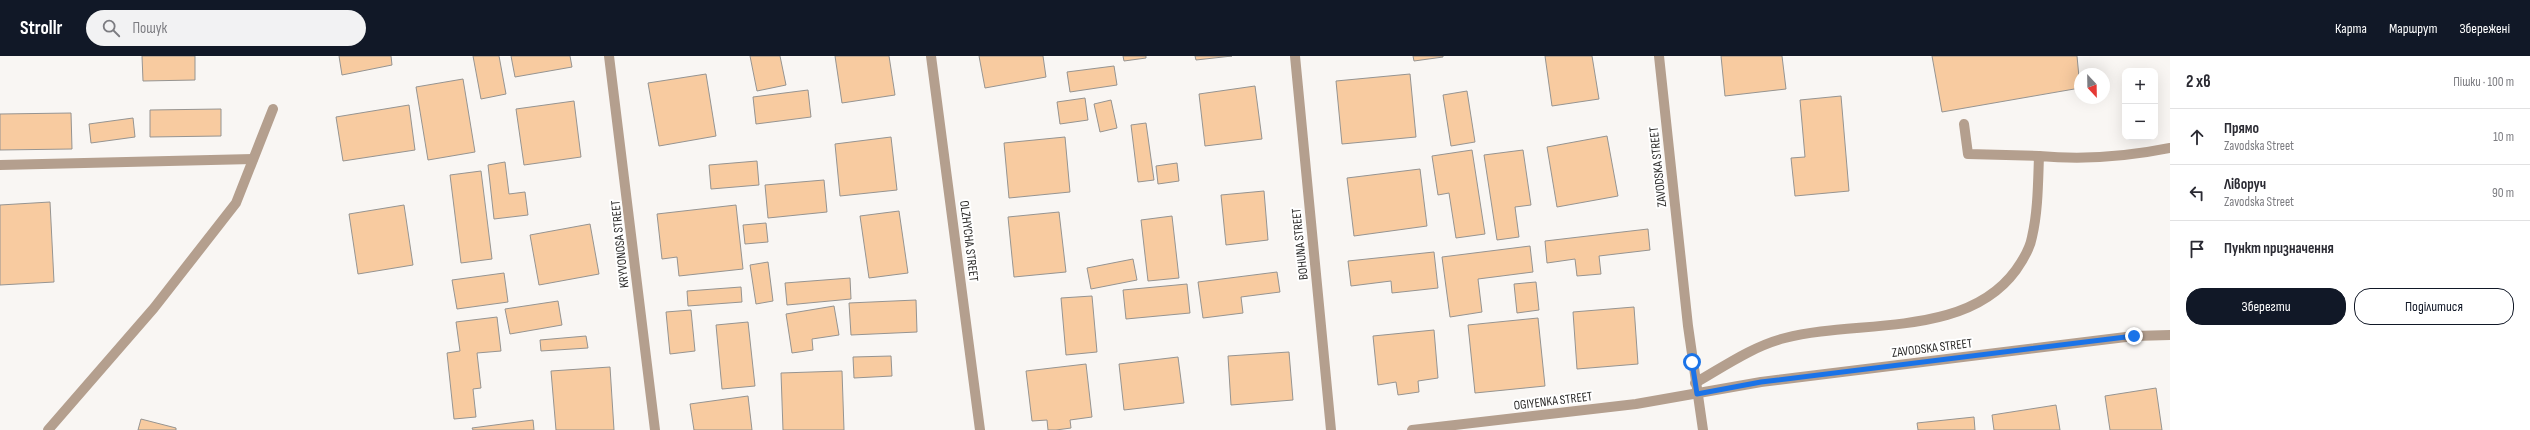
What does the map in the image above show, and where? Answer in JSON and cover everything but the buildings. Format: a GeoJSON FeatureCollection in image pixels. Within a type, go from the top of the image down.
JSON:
{"type":"FeatureCollection","features":[{"type":"Feature","properties":{"kind":"street","name":"KRYVONOSA STREET"},"geometry":{"type":"LineString","coordinates":[[609,56],[655,430]]}},
{"type":"Feature","properties":{"kind":"street","name":"OLZHYCHA STREET"},"geometry":{"type":"LineString","coordinates":[[931,56],[980,430]]}},
{"type":"Feature","properties":{"kind":"street","name":"BOHUNA STREET"},"geometry":{"type":"LineString","coordinates":[[1295,56],[1332,430]]}},
{"type":"Feature","properties":{"kind":"street","name":"ZAVODSKA STREET"},"geometry":{"type":"LineString","coordinates":[[1659,56],[1695,383],[1703,430]]}},
{"type":"Feature","properties":{"kind":"street"},"geometry":{"type":"LineString","coordinates":[[48,430],[154,308],[236,203],[273,109]]}},
{"type":"Feature","properties":{"kind":"street"},"geometry":{"type":"LineString","coordinates":[[1964,124],[1968,154],[2039,156],[2074,159],[2110,158],[2170,148]]}},
{"type":"Feature","properties":{"kind":"street"},"geometry":{"type":"LineString","coordinates":[[1695,383],[1743,356],[1784,338],[1941,317],[1986,297],[2010,277],[2024,259],[2032,238],[2037,201],[2039,156]]}},
{"type":"Feature","properties":{"kind":"street"},"geometry":{"type":"LineString","coordinates":[[0,165],[253,159]]}},
{"type":"Feature","properties":{"kind":"street","name":"ZAVODSKA STREET"},"geometry":{"type":"LineString","coordinates":[[1697,394],[1761,382],[2134,336],[2170,335]]}},
{"type":"Feature","properties":{"kind":"street","name":"OGIYENKA STREET"},"geometry":{"type":"LineString","coordinates":[[1412,430],[1636,404],[1697,394]]}},
{"type":"Feature","properties":{"kind":"route"},"geometry":{"type":"LineString","coordinates":[[1692,362],[1697,394],[1761,382],[2134,336]]}}]}
